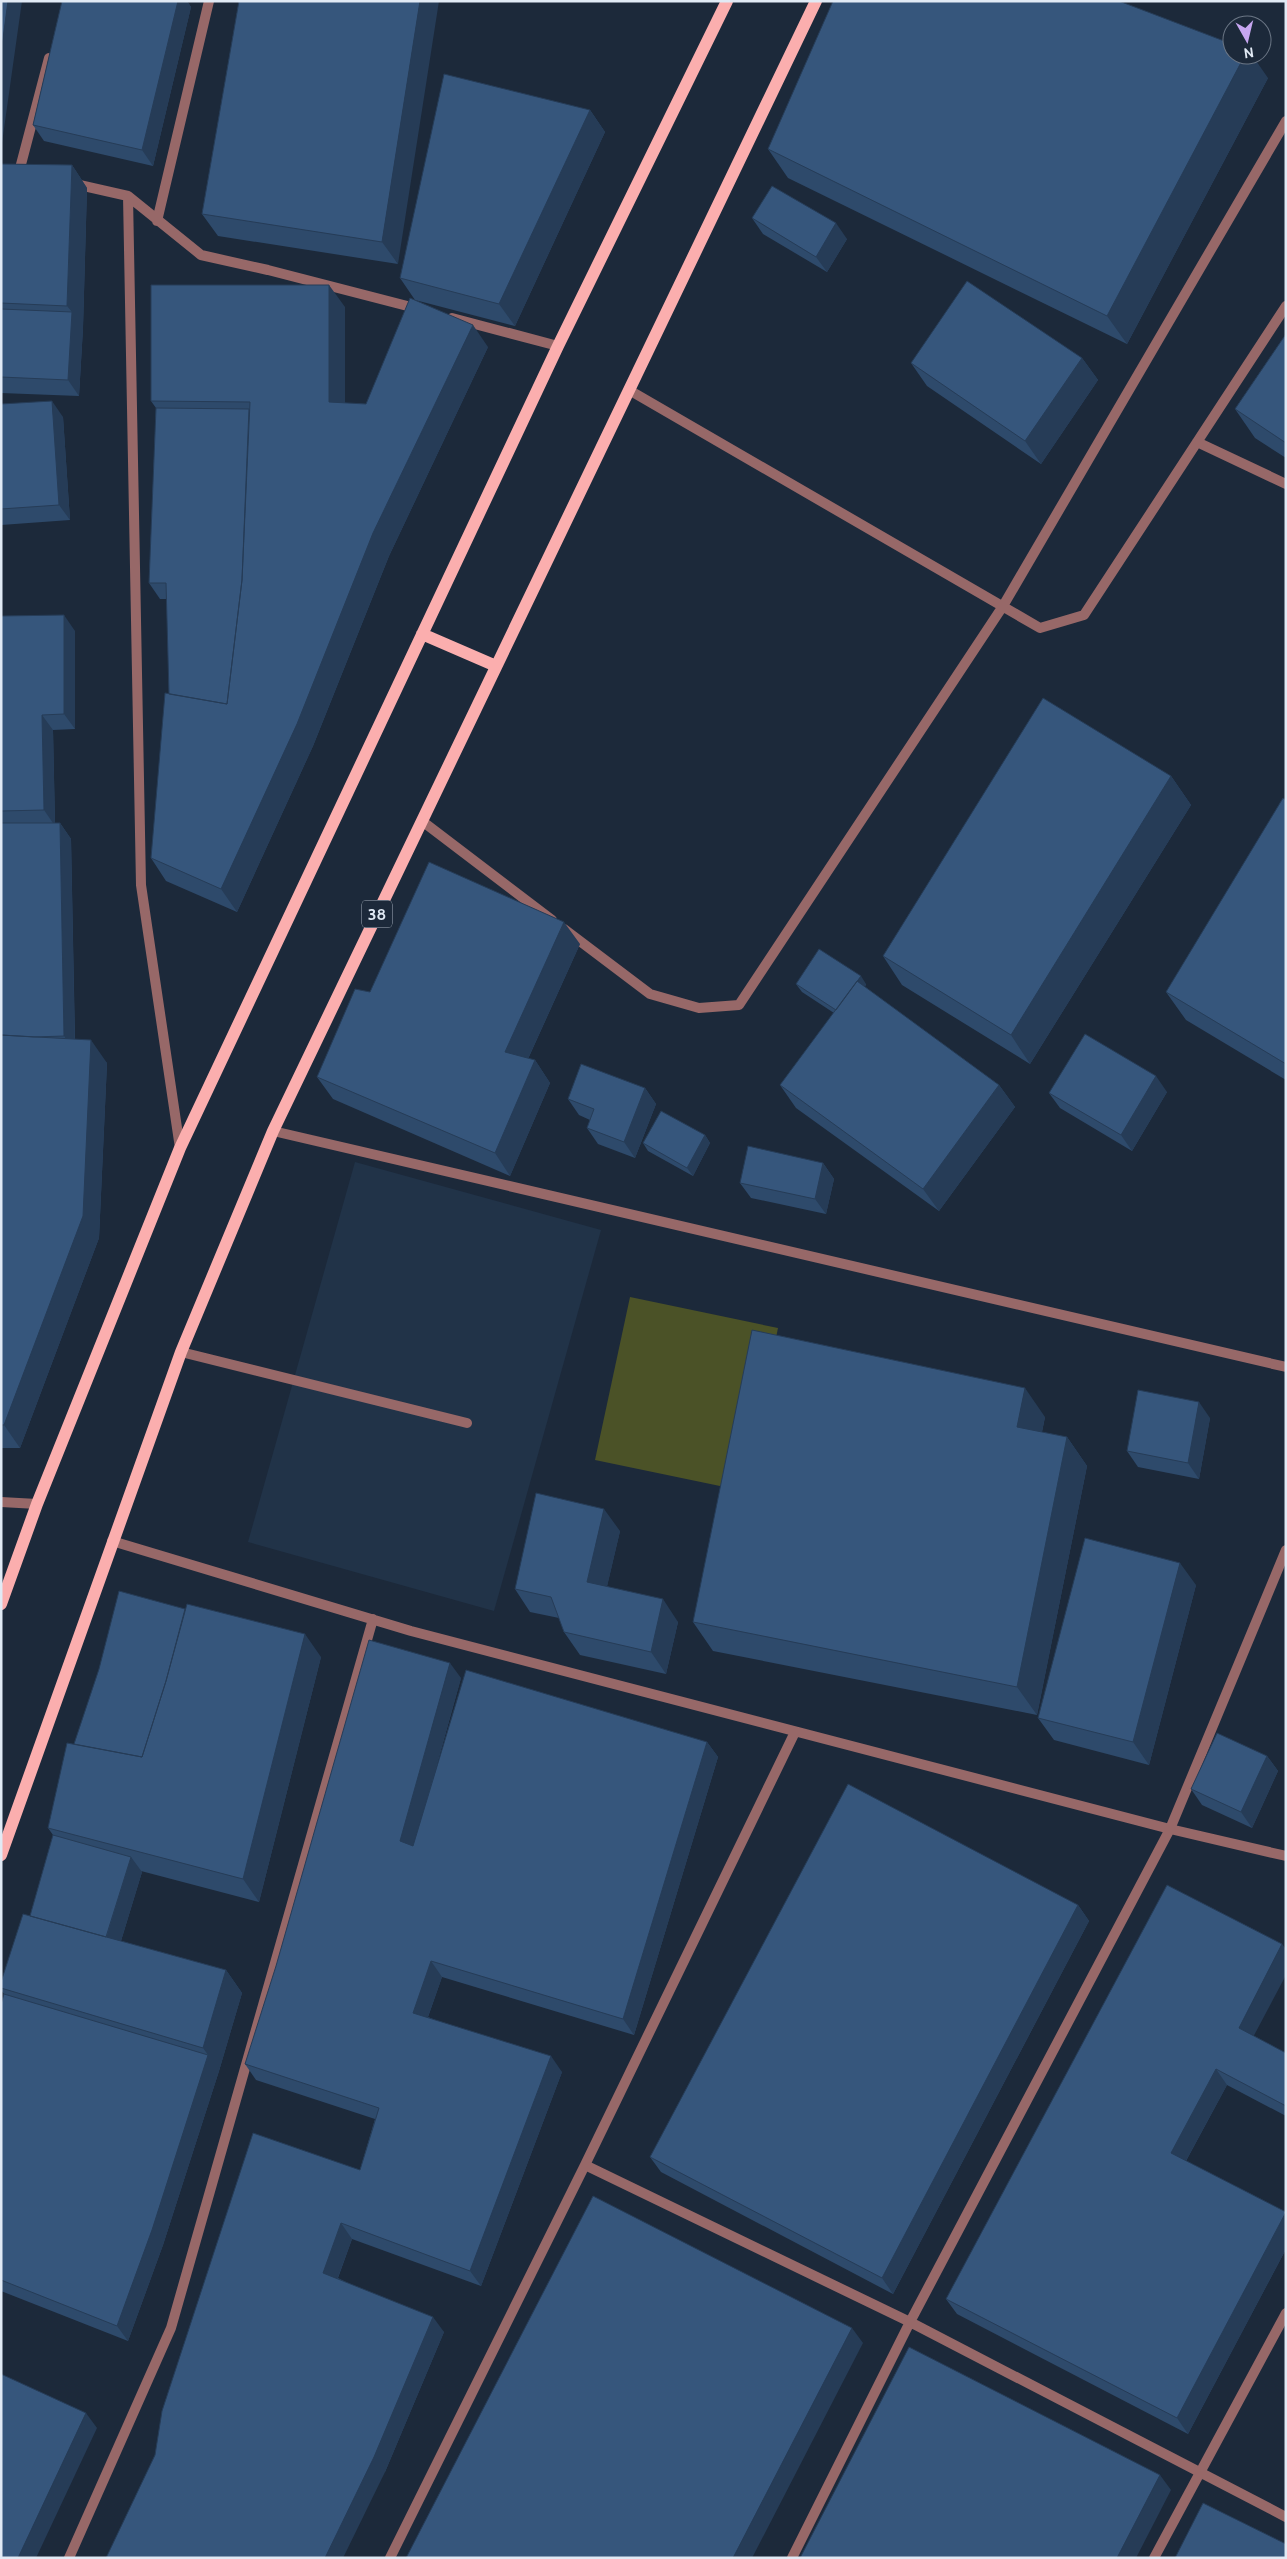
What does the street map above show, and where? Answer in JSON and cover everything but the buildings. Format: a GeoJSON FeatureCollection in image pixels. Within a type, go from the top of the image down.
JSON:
{"type":"FeatureCollection","features":[{"type":"Feature","properties":{"kind":"main road"},"geometry":{"type":"LineString","coordinates":[[1,1604],[37,1504],[180,1148],[558,346],[727,1]]}},
{"type":"Feature","properties":{"kind":"main road","name":"38"},"geometry":{"type":"LineString","coordinates":[[1,1854],[181,1352],[273,1131],[816,1]]}},
{"type":"Feature","properties":{"kind":"main road"},"geometry":{"type":"LineString","coordinates":[[422,634],[496,666]]}},
{"type":"Feature","properties":{"kind":"street"},"geometry":{"type":"LineString","coordinates":[[157,221],[209,1]]}},
{"type":"Feature","properties":{"kind":"street"},"geometry":{"type":"LineString","coordinates":[[19,173],[51,49]]}},
{"type":"Feature","properties":{"kind":"street"},"geometry":{"type":"LineString","coordinates":[[422,821],[650,994],[699,1008],[739,1005],[1003,606],[1286,121]]}},
{"type":"Feature","properties":{"kind":"street"},"geometry":{"type":"LineString","coordinates":[[65,182],[128,196],[201,255],[268,270],[558,346]]}},
{"type":"Feature","properties":{"kind":"street"},"geometry":{"type":"LineString","coordinates":[[128,196],[141,885],[180,1148]]}},
{"type":"Feature","properties":{"kind":"street"},"geometry":{"type":"LineString","coordinates":[[629,390],[1040,628],[1084,615],[1286,306]]}},
{"type":"Feature","properties":{"kind":"street"},"geometry":{"type":"LineString","coordinates":[[1197,442],[1286,484]]}},
{"type":"Feature","properties":{"kind":"street"},"geometry":{"type":"LineString","coordinates":[[273,1131],[1286,1367]]}},
{"type":"Feature","properties":{"kind":"street"},"geometry":{"type":"LineString","coordinates":[[181,1352],[467,1423]]}},
{"type":"Feature","properties":{"kind":"street"},"geometry":{"type":"LineString","coordinates":[[1,1502],[37,1504]]}},
{"type":"Feature","properties":{"kind":"street"},"geometry":{"type":"LineString","coordinates":[[112,1541],[373,1619],[795,1732],[1170,1829],[1286,1856]]}},
{"type":"Feature","properties":{"kind":"street"},"geometry":{"type":"LineString","coordinates":[[792,2558],[910,2322],[1170,1829],[1286,1550]]}},
{"type":"Feature","properties":{"kind":"street"},"geometry":{"type":"LineString","coordinates":[[69,2558],[171,2328],[373,1619]]}},
{"type":"Feature","properties":{"kind":"street"},"geometry":{"type":"LineString","coordinates":[[390,2558],[585,2165],[795,1732]]}},
{"type":"Feature","properties":{"kind":"street"},"geometry":{"type":"LineString","coordinates":[[585,2165],[910,2322],[1199,2474],[1286,2517]]}},
{"type":"Feature","properties":{"kind":"street"},"geometry":{"type":"LineString","coordinates":[[1154,2558],[1286,2313]]}},
{"type":"Feature","properties":{"kind":"shaded area"},"geometry":{"type":"Polygon","coordinates":[[[355,1162],[601,1230],[494,1611],[248,1542],[355,1162]]]}},
{"type":"Feature","properties":{"kind":"green space"},"geometry":{"type":"Polygon","coordinates":[[[630,1297],[778,1328],[744,1491],[595,1460],[630,1297]]]}}]}
